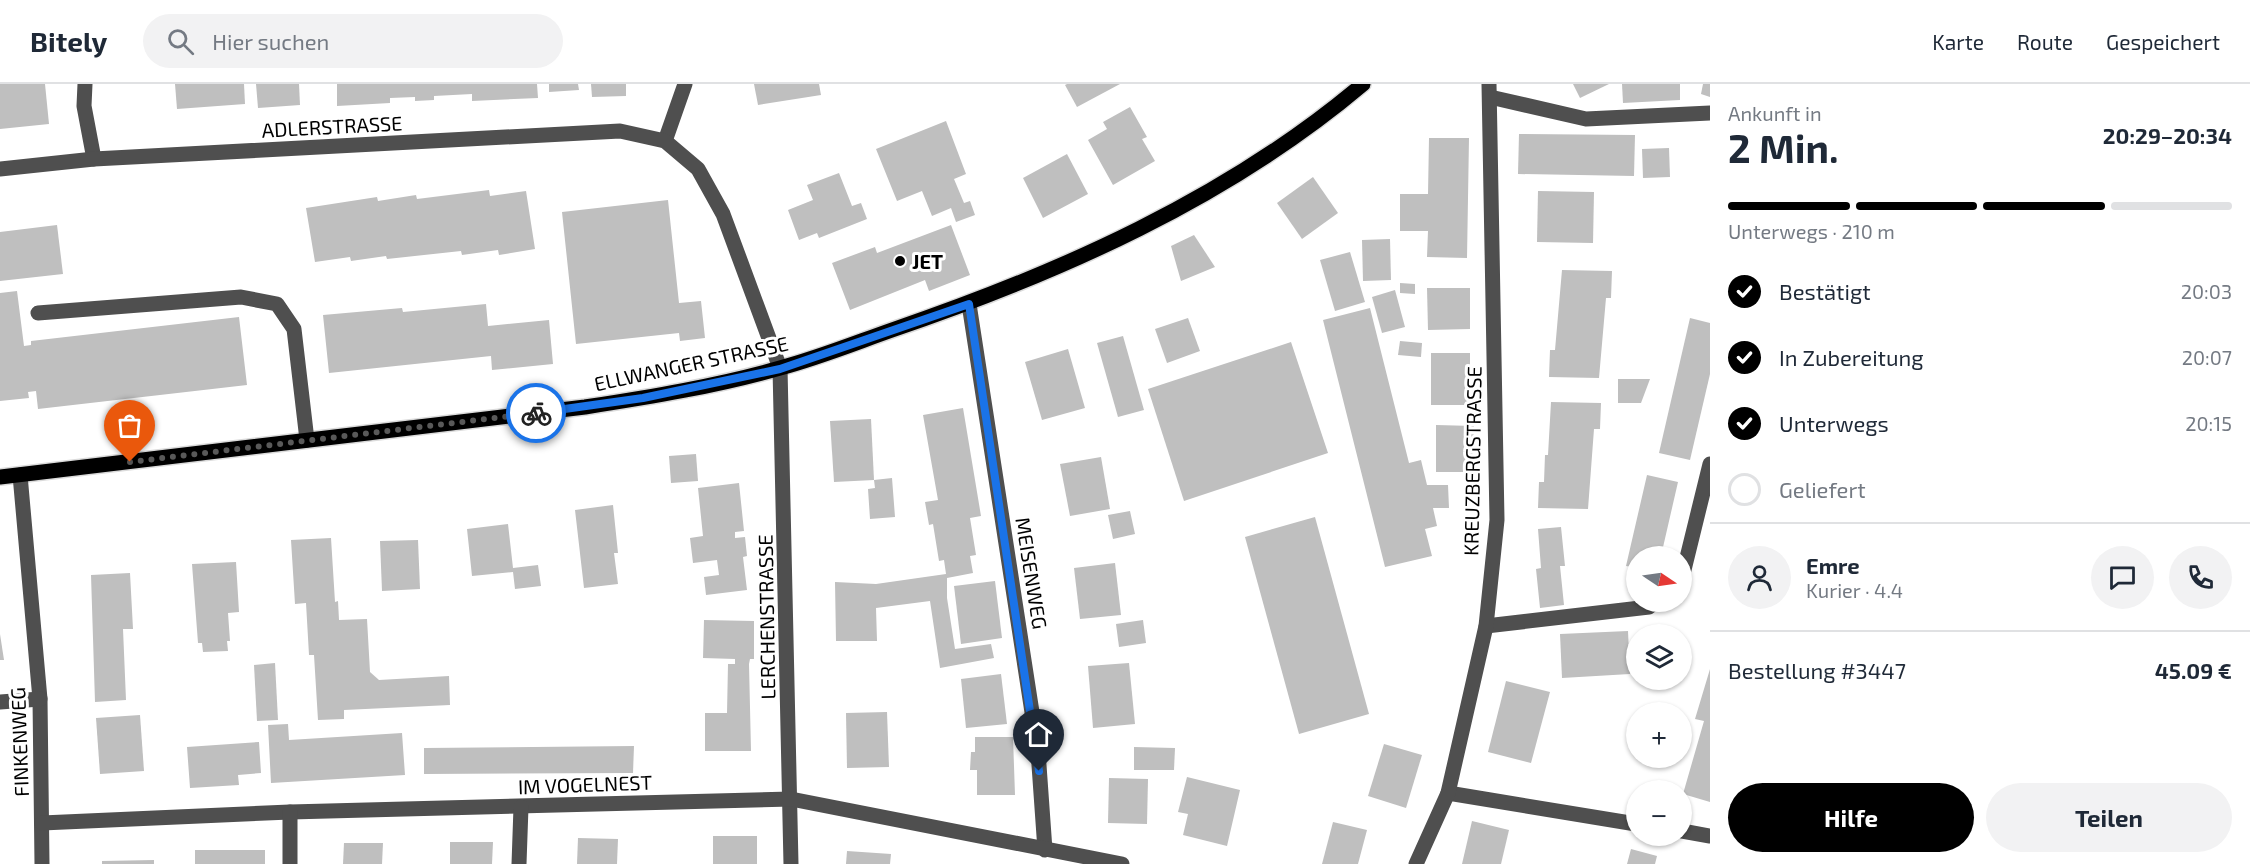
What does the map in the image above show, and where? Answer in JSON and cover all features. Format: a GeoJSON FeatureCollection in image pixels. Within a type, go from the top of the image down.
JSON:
{"type":"FeatureCollection","features":[{"type":"Feature","properties":{"kind":"main road","name":"ELLWANGER STRASSE"},"geometry":{"type":"LineString","coordinates":[[0,477],[585,407],[643,398],[780,369],[969,304],[1076,258],[1182,207],[1264,158],[1363,84]]}},
{"type":"Feature","properties":{"kind":"street"},"geometry":{"type":"LineString","coordinates":[[84,84],[84,106],[94,159]]}},
{"type":"Feature","properties":{"kind":"street"},"geometry":{"type":"LineString","coordinates":[[665,141],[685,84]]}},
{"type":"Feature","properties":{"kind":"street"},"geometry":{"type":"LineString","coordinates":[[1490,91],[1586,119],[1710,114]]}},
{"type":"Feature","properties":{"kind":"street","name":"KREUZBERGSTRASSE"},"geometry":{"type":"LineString","coordinates":[[1416,864],[1448,792],[1486,626],[1497,520],[1490,91]]}},
{"type":"Feature","properties":{"kind":"street","name":"ADLERSTRASSE"},"geometry":{"type":"LineString","coordinates":[[0,170],[94,159],[620,131],[665,141]]}},
{"type":"Feature","properties":{"kind":"street","name":"LERCHENSTRASSE"},"geometry":{"type":"LineString","coordinates":[[665,141],[698,169],[723,214],[780,369],[791,864]]}},
{"type":"Feature","properties":{"kind":"street"},"geometry":{"type":"LineString","coordinates":[[38,313],[241,297],[277,304],[294,329],[307,440]]}},
{"type":"Feature","properties":{"kind":"street","name":"MEISENWEG"},"geometry":{"type":"LineString","coordinates":[[969,304],[1038,751],[1045,850]]}},
{"type":"Feature","properties":{"kind":"street"},"geometry":{"type":"LineString","coordinates":[[1690,546],[1710,464]]}},
{"type":"Feature","properties":{"kind":"street","name":"FINKENWEG"},"geometry":{"type":"LineString","coordinates":[[20,475],[40,699],[42,864]]}},
{"type":"Feature","properties":{"kind":"street"},"geometry":{"type":"LineString","coordinates":[[1486,626],[1626,610]]}},
{"type":"Feature","properties":{"kind":"street"},"geometry":{"type":"LineString","coordinates":[[0,702],[40,699]]}},
{"type":"Feature","properties":{"kind":"street"},"geometry":{"type":"LineString","coordinates":[[1448,792],[1626,822]]}},
{"type":"Feature","properties":{"kind":"street","name":"IM VOGELNEST"},"geometry":{"type":"LineString","coordinates":[[42,823],[290,812],[791,799],[1122,864]]}},
{"type":"Feature","properties":{"kind":"street"},"geometry":{"type":"LineString","coordinates":[[519,864],[521,807]]}},
{"type":"Feature","properties":{"kind":"street"},"geometry":{"type":"LineString","coordinates":[[290,812],[290,864]]}},
{"type":"Feature","properties":{"kind":"street"},"geometry":{"type":"LineString","coordinates":[[1692,833],[1710,836]]}},
{"type":"Feature","properties":{"kind":"building"},"geometry":{"type":"Polygon","coordinates":[[[0,84],[45,84],[49,124],[0,129],[0,84]]]}},
{"type":"Feature","properties":{"kind":"building"},"geometry":{"type":"Polygon","coordinates":[[[175,84],[244,84],[245,104],[177,109],[175,84]]]}},
{"type":"Feature","properties":{"kind":"building"},"geometry":{"type":"Polygon","coordinates":[[[256,84],[299,84],[300,105],[258,108],[256,84]]]}},
{"type":"Feature","properties":{"kind":"building"},"geometry":{"type":"Polygon","coordinates":[[[337,84],[537,84],[538,98],[472,101],[472,94],[434,96],[434,100],[415,101],[415,97],[390,98],[390,103],[337,106],[337,84]]]}},
{"type":"Feature","properties":{"kind":"building"},"geometry":{"type":"Polygon","coordinates":[[[549,84],[578,84],[579,90],[549,92],[549,84]]]}},
{"type":"Feature","properties":{"kind":"building"},"geometry":{"type":"Polygon","coordinates":[[[591,84],[626,84],[626,96],[592,97],[591,84]]]}},
{"type":"Feature","properties":{"kind":"building"},"geometry":{"type":"Polygon","coordinates":[[[754,84],[819,84],[821,95],[758,105],[754,84]]]}},
{"type":"Feature","properties":{"kind":"building"},"geometry":{"type":"Polygon","coordinates":[[[1120,84],[1077,107],[1065,85],[1120,84]]]}},
{"type":"Feature","properties":{"kind":"building"},"geometry":{"type":"Polygon","coordinates":[[[1573,84],[1609,84],[1580,98],[1573,84]]]}},
{"type":"Feature","properties":{"kind":"building"},"geometry":{"type":"Polygon","coordinates":[[[1622,84],[1680,84],[1680,100],[1623,103],[1622,84]]]}},
{"type":"Feature","properties":{"kind":"building"},"geometry":{"type":"Polygon","coordinates":[[[1703,84],[1710,84],[1710,97],[1701,94],[1703,84]]]}},
{"type":"Feature","properties":{"kind":"building"},"geometry":{"type":"Polygon","coordinates":[[[1130,107],[1147,137],[1142,139],[1155,161],[1113,185],[1088,140],[1107,129],[1103,122],[1130,107]]]}},
{"type":"Feature","properties":{"kind":"building"},"geometry":{"type":"Polygon","coordinates":[[[946,121],[966,174],[954,179],[964,203],[970,201],[975,215],[956,222],[951,208],[932,216],[922,191],[897,201],[876,149],[946,121]]]}},
{"type":"Feature","properties":{"kind":"building"},"geometry":{"type":"Polygon","coordinates":[[[1519,134],[1635,135],[1634,176],[1518,174],[1519,134]]]}},
{"type":"Feature","properties":{"kind":"building"},"geometry":{"type":"Polygon","coordinates":[[[1429,138],[1469,138],[1467,258],[1427,257],[1428,231],[1400,231],[1400,194],[1428,194],[1429,138]]]}},
{"type":"Feature","properties":{"kind":"building"},"geometry":{"type":"Polygon","coordinates":[[[1669,148],[1670,177],[1643,178],[1642,149],[1669,148]]]}},
{"type":"Feature","properties":{"kind":"building"},"geometry":{"type":"Polygon","coordinates":[[[1067,154],[1088,194],[1043,218],[1023,178],[1067,154]]]}},
{"type":"Feature","properties":{"kind":"building"},"geometry":{"type":"Polygon","coordinates":[[[839,173],[852,206],[861,203],[867,219],[819,238],[817,233],[799,240],[788,210],[813,200],[807,185],[839,173]]]}},
{"type":"Feature","properties":{"kind":"building"},"geometry":{"type":"Polygon","coordinates":[[[1313,177],[1338,213],[1302,239],[1277,203],[1313,177]]]}},
{"type":"Feature","properties":{"kind":"building"},"geometry":{"type":"Polygon","coordinates":[[[489,190],[490,196],[526,191],[535,249],[499,255],[498,250],[462,255],[461,251],[387,259],[386,256],[351,261],[350,257],[315,262],[306,208],[377,197],[378,201],[416,195],[417,199],[489,190]]]}},
{"type":"Feature","properties":{"kind":"building"},"geometry":{"type":"Polygon","coordinates":[[[1538,191],[1594,192],[1593,243],[1537,242],[1538,191]]]}},
{"type":"Feature","properties":{"kind":"building"},"geometry":{"type":"Polygon","coordinates":[[[668,200],[679,303],[701,301],[705,338],[680,341],[679,333],[576,344],[562,212],[668,200]]]}},
{"type":"Feature","properties":{"kind":"building"},"geometry":{"type":"Polygon","coordinates":[[[57,225],[63,274],[0,281],[0,232],[57,225]]]}},
{"type":"Feature","properties":{"kind":"building"},"geometry":{"type":"Polygon","coordinates":[[[951,225],[970,275],[929,291],[925,280],[850,310],[832,263],[875,247],[877,253],[951,225]]]}},
{"type":"Feature","properties":{"kind":"building"},"geometry":{"type":"Polygon","coordinates":[[[1194,235],[1215,267],[1181,281],[1171,246],[1194,235]]]}},
{"type":"Feature","properties":{"kind":"building"},"geometry":{"type":"Polygon","coordinates":[[[1390,239],[1391,280],[1363,281],[1362,240],[1390,239]]]}},
{"type":"Feature","properties":{"kind":"building"},"geometry":{"type":"Polygon","coordinates":[[[1350,252],[1365,302],[1335,311],[1320,260],[1350,252]]]}},
{"type":"Feature","properties":{"kind":"building"},"geometry":{"type":"Polygon","coordinates":[[[1562,270],[1612,271],[1611,298],[1606,298],[1599,378],[1549,377],[1550,350],[1555,350],[1562,270]]]}},
{"type":"Feature","properties":{"kind":"building"},"geometry":{"type":"Polygon","coordinates":[[[1400,283],[1415,284],[1415,294],[1400,293],[1400,283]]]}},
{"type":"Feature","properties":{"kind":"building"},"geometry":{"type":"Polygon","coordinates":[[[1427,288],[1470,288],[1470,329],[1428,330],[1427,288]]]}},
{"type":"Feature","properties":{"kind":"building"},"geometry":{"type":"Polygon","coordinates":[[[1395,290],[1405,327],[1382,333],[1372,297],[1395,290]]]}},
{"type":"Feature","properties":{"kind":"building"},"geometry":{"type":"Polygon","coordinates":[[[17,291],[24,346],[31,345],[31,341],[239,317],[247,385],[38,409],[36,391],[28,392],[29,398],[0,401],[0,293],[17,291]]]}},
{"type":"Feature","properties":{"kind":"building"},"geometry":{"type":"Polygon","coordinates":[[[486,304],[488,326],[549,320],[553,364],[492,370],[491,356],[329,373],[323,315],[402,308],[403,312],[486,304]]]}},
{"type":"Feature","properties":{"kind":"building"},"geometry":{"type":"Polygon","coordinates":[[[1370,308],[1409,463],[1421,460],[1427,485],[1448,485],[1449,508],[1433,508],[1437,526],[1425,529],[1432,556],[1385,567],[1323,320],[1370,308]]]}},
{"type":"Feature","properties":{"kind":"building"},"geometry":{"type":"Polygon","coordinates":[[[1188,318],[1200,351],[1167,363],[1155,329],[1188,318]]]}},
{"type":"Feature","properties":{"kind":"building"},"geometry":{"type":"Polygon","coordinates":[[[1690,318],[1710,323],[1710,374],[1690,460],[1659,453],[1690,318]]]}},
{"type":"Feature","properties":{"kind":"building"},"geometry":{"type":"Polygon","coordinates":[[[1123,336],[1144,410],[1118,417],[1097,343],[1123,336]]]}},
{"type":"Feature","properties":{"kind":"building"},"geometry":{"type":"Polygon","coordinates":[[[1400,341],[1422,343],[1421,357],[1398,355],[1400,341]]]}},
{"type":"Feature","properties":{"kind":"building"},"geometry":{"type":"Polygon","coordinates":[[[1291,342],[1328,453],[1184,501],[1148,389],[1291,342]]]}},
{"type":"Feature","properties":{"kind":"building"},"geometry":{"type":"Polygon","coordinates":[[[1068,349],[1085,408],[1042,420],[1025,362],[1068,349]]]}},
{"type":"Feature","properties":{"kind":"building"},"geometry":{"type":"Polygon","coordinates":[[[1431,353],[1470,353],[1470,405],[1431,405],[1431,353]]]}},
{"type":"Feature","properties":{"kind":"building"},"geometry":{"type":"Polygon","coordinates":[[[1618,379],[1650,379],[1641,403],[1618,403],[1618,379]]]}},
{"type":"Feature","properties":{"kind":"building"},"geometry":{"type":"Polygon","coordinates":[[[1551,402],[1601,403],[1600,429],[1594,429],[1588,509],[1538,508],[1539,482],[1544,482],[1545,455],[1548,455],[1551,402]]]}},
{"type":"Feature","properties":{"kind":"building"},"geometry":{"type":"Polygon","coordinates":[[[963,408],[981,516],[970,518],[976,555],[970,556],[973,573],[947,578],[947,598],[955,649],[991,644],[994,658],[940,668],[930,601],[876,608],[877,641],[836,641],[835,582],[876,584],[946,574],[944,560],[939,561],[933,524],[929,525],[925,502],[938,500],[923,415],[963,408]]]}},
{"type":"Feature","properties":{"kind":"building"},"geometry":{"type":"Polygon","coordinates":[[[871,419],[874,480],[834,482],[830,421],[871,419]]]}},
{"type":"Feature","properties":{"kind":"building"},"geometry":{"type":"Polygon","coordinates":[[[1436,425],[1474,426],[1472,472],[1436,472],[1436,425]]]}},
{"type":"Feature","properties":{"kind":"building"},"geometry":{"type":"Polygon","coordinates":[[[696,454],[698,481],[671,483],[669,456],[696,454]]]}},
{"type":"Feature","properties":{"kind":"building"},"geometry":{"type":"Polygon","coordinates":[[[1101,457],[1110,509],[1070,516],[1060,464],[1101,457]]]}},
{"type":"Feature","properties":{"kind":"building"},"geometry":{"type":"Polygon","coordinates":[[[1647,475],[1678,482],[1663,546],[1631,546],[1647,475]]]}},
{"type":"Feature","properties":{"kind":"building"},"geometry":{"type":"Polygon","coordinates":[[[892,478],[895,517],[870,519],[868,489],[875,488],[874,480],[892,478]]]}},
{"type":"Feature","properties":{"kind":"building"},"geometry":{"type":"Polygon","coordinates":[[[739,483],[744,531],[735,532],[735,538],[745,537],[747,556],[743,557],[747,590],[706,595],[704,577],[719,575],[717,560],[693,563],[690,538],[703,536],[698,488],[739,483]]]}},
{"type":"Feature","properties":{"kind":"building"},"geometry":{"type":"Polygon","coordinates":[[[613,505],[618,553],[614,553],[618,584],[584,588],[575,510],[613,505]]]}},
{"type":"Feature","properties":{"kind":"building"},"geometry":{"type":"Polygon","coordinates":[[[1130,511],[1135,534],[1113,539],[1108,515],[1130,511]]]}},
{"type":"Feature","properties":{"kind":"building"},"geometry":{"type":"Polygon","coordinates":[[[1315,517],[1369,714],[1299,734],[1245,537],[1315,517]]]}},
{"type":"Feature","properties":{"kind":"building"},"geometry":{"type":"Polygon","coordinates":[[[508,524],[513,568],[538,565],[541,586],[515,589],[513,572],[472,576],[467,529],[508,524]]]}},
{"type":"Feature","properties":{"kind":"building"},"geometry":{"type":"Polygon","coordinates":[[[1561,527],[1565,566],[1560,566],[1564,605],[1540,608],[1536,569],[1541,568],[1538,529],[1561,527]]]}},
{"type":"Feature","properties":{"kind":"building"},"geometry":{"type":"Polygon","coordinates":[[[331,538],[335,602],[338,601],[339,620],[367,619],[370,672],[379,680],[449,676],[450,705],[344,710],[344,719],[318,720],[314,655],[309,655],[306,603],[295,604],[291,540],[331,538]]]}},
{"type":"Feature","properties":{"kind":"building"},"geometry":{"type":"Polygon","coordinates":[[[418,540],[420,589],[382,591],[380,541],[418,540]]]}},
{"type":"Feature","properties":{"kind":"building"},"geometry":{"type":"Polygon","coordinates":[[[236,562],[239,612],[228,613],[230,641],[227,641],[228,651],[203,652],[202,643],[198,643],[192,564],[236,562]]]}},
{"type":"Feature","properties":{"kind":"building"},"geometry":{"type":"Polygon","coordinates":[[[1115,563],[1121,615],[1080,619],[1074,568],[1115,563]]]}},
{"type":"Feature","properties":{"kind":"building"},"geometry":{"type":"Polygon","coordinates":[[[130,573],[133,629],[123,629],[126,700],[95,702],[91,575],[130,573]]]}},
{"type":"Feature","properties":{"kind":"building"},"geometry":{"type":"Polygon","coordinates":[[[995,581],[1002,638],[961,644],[954,586],[995,581]]]}},
{"type":"Feature","properties":{"kind":"building"},"geometry":{"type":"Polygon","coordinates":[[[704,620],[754,621],[754,659],[750,659],[749,664],[751,751],[705,751],[705,713],[727,713],[728,664],[735,664],[735,659],[703,658],[704,620]]]}},
{"type":"Feature","properties":{"kind":"building"},"geometry":{"type":"Polygon","coordinates":[[[1143,620],[1146,643],[1119,647],[1116,624],[1143,620]]]}},
{"type":"Feature","properties":{"kind":"building"},"geometry":{"type":"Polygon","coordinates":[[[1626,631],[1626,674],[1562,678],[1560,634],[1626,631]]]}},
{"type":"Feature","properties":{"kind":"building"},"geometry":{"type":"Polygon","coordinates":[[[0,634],[4,660],[0,660],[0,634]]]}},
{"type":"Feature","properties":{"kind":"building"},"geometry":{"type":"Polygon","coordinates":[[[275,663],[278,720],[257,721],[254,665],[275,663]]]}},
{"type":"Feature","properties":{"kind":"building"},"geometry":{"type":"Polygon","coordinates":[[[1129,663],[1135,724],[1093,728],[1088,666],[1129,663]]]}},
{"type":"Feature","properties":{"kind":"building"},"geometry":{"type":"Polygon","coordinates":[[[1710,669],[1710,802],[1692,797],[1692,780],[1687,780],[1704,721],[1695,719],[1710,669]]]}},
{"type":"Feature","properties":{"kind":"building"},"geometry":{"type":"Polygon","coordinates":[[[1001,674],[1007,724],[966,728],[961,679],[1001,674]]]}},
{"type":"Feature","properties":{"kind":"building"},"geometry":{"type":"Polygon","coordinates":[[[1506,681],[1550,692],[1531,763],[1488,752],[1506,681]]]}},
{"type":"Feature","properties":{"kind":"building"},"geometry":{"type":"Polygon","coordinates":[[[887,712],[889,767],[847,768],[846,713],[887,712]]]}},
{"type":"Feature","properties":{"kind":"building"},"geometry":{"type":"Polygon","coordinates":[[[140,715],[144,771],[100,774],[96,718],[140,715]]]}},
{"type":"Feature","properties":{"kind":"building"},"geometry":{"type":"Polygon","coordinates":[[[288,724],[289,740],[402,733],[405,775],[271,783],[268,725],[288,724]]]}},
{"type":"Feature","properties":{"kind":"building"},"geometry":{"type":"Polygon","coordinates":[[[975,737],[1013,737],[1015,795],[977,795],[977,770],[970,770],[971,752],[975,752],[975,737]]]}},
{"type":"Feature","properties":{"kind":"building"},"geometry":{"type":"Polygon","coordinates":[[[259,742],[261,773],[238,775],[239,785],[190,788],[187,747],[259,742]]]}},
{"type":"Feature","properties":{"kind":"building"},"geometry":{"type":"Polygon","coordinates":[[[1384,744],[1422,755],[1406,808],[1368,796],[1384,744]]]}},
{"type":"Feature","properties":{"kind":"building"},"geometry":{"type":"Polygon","coordinates":[[[634,746],[633,773],[424,774],[424,748],[634,746]]]}},
{"type":"Feature","properties":{"kind":"building"},"geometry":{"type":"Polygon","coordinates":[[[1134,747],[1175,748],[1174,770],[1134,770],[1134,747]]]}},
{"type":"Feature","properties":{"kind":"building"},"geometry":{"type":"Polygon","coordinates":[[[1187,777],[1240,790],[1227,846],[1183,835],[1188,814],[1178,812],[1187,777]]]}},
{"type":"Feature","properties":{"kind":"building"},"geometry":{"type":"Polygon","coordinates":[[[1109,778],[1148,779],[1147,824],[1108,823],[1109,778]]]}},
{"type":"Feature","properties":{"kind":"building"},"geometry":{"type":"Polygon","coordinates":[[[1472,821],[1509,830],[1501,864],[1462,864],[1472,821]]]}},
{"type":"Feature","properties":{"kind":"building"},"geometry":{"type":"Polygon","coordinates":[[[1333,822],[1367,830],[1358,864],[1322,864],[1333,822]]]}},
{"type":"Feature","properties":{"kind":"building"},"geometry":{"type":"Polygon","coordinates":[[[713,836],[757,836],[757,864],[713,864],[713,836]]]}},
{"type":"Feature","properties":{"kind":"building"},"geometry":{"type":"Polygon","coordinates":[[[578,838],[618,839],[617,864],[577,864],[578,838]]]}},
{"type":"Feature","properties":{"kind":"building"},"geometry":{"type":"Polygon","coordinates":[[[450,842],[493,842],[492,864],[450,864],[450,842]]]}},
{"type":"Feature","properties":{"kind":"building"},"geometry":{"type":"Polygon","coordinates":[[[344,843],[383,843],[382,864],[343,864],[344,843]]]}},
{"type":"Feature","properties":{"kind":"building"},"geometry":{"type":"Polygon","coordinates":[[[1631,849],[1657,856],[1655,864],[1627,864],[1631,849]]]}},
{"type":"Feature","properties":{"kind":"building"},"geometry":{"type":"Polygon","coordinates":[[[195,850],[265,850],[265,864],[195,864],[195,850]]]}},
{"type":"Feature","properties":{"kind":"building"},"geometry":{"type":"Polygon","coordinates":[[[847,851],[891,854],[890,864],[846,864],[847,851]]]}},
{"type":"Feature","properties":{"kind":"building"},"geometry":{"type":"Polygon","coordinates":[[[154,860],[154,864],[102,864],[102,861],[154,860]]]}},
{"type":"Feature","properties":{"kind":"way so far"},"geometry":{"type":"LineString","coordinates":[[130,462],[536,413]]}},
{"type":"Feature","properties":{"kind":"place","name":"JET"},"geometry":{"type":"Point","coordinates":[900,261]}},
{"type":"Feature","properties":{"kind":"route"},"geometry":{"type":"LineString","coordinates":[[536,413],[643,398],[780,369],[969,304],[1038,751],[1039,771]]}}]}
